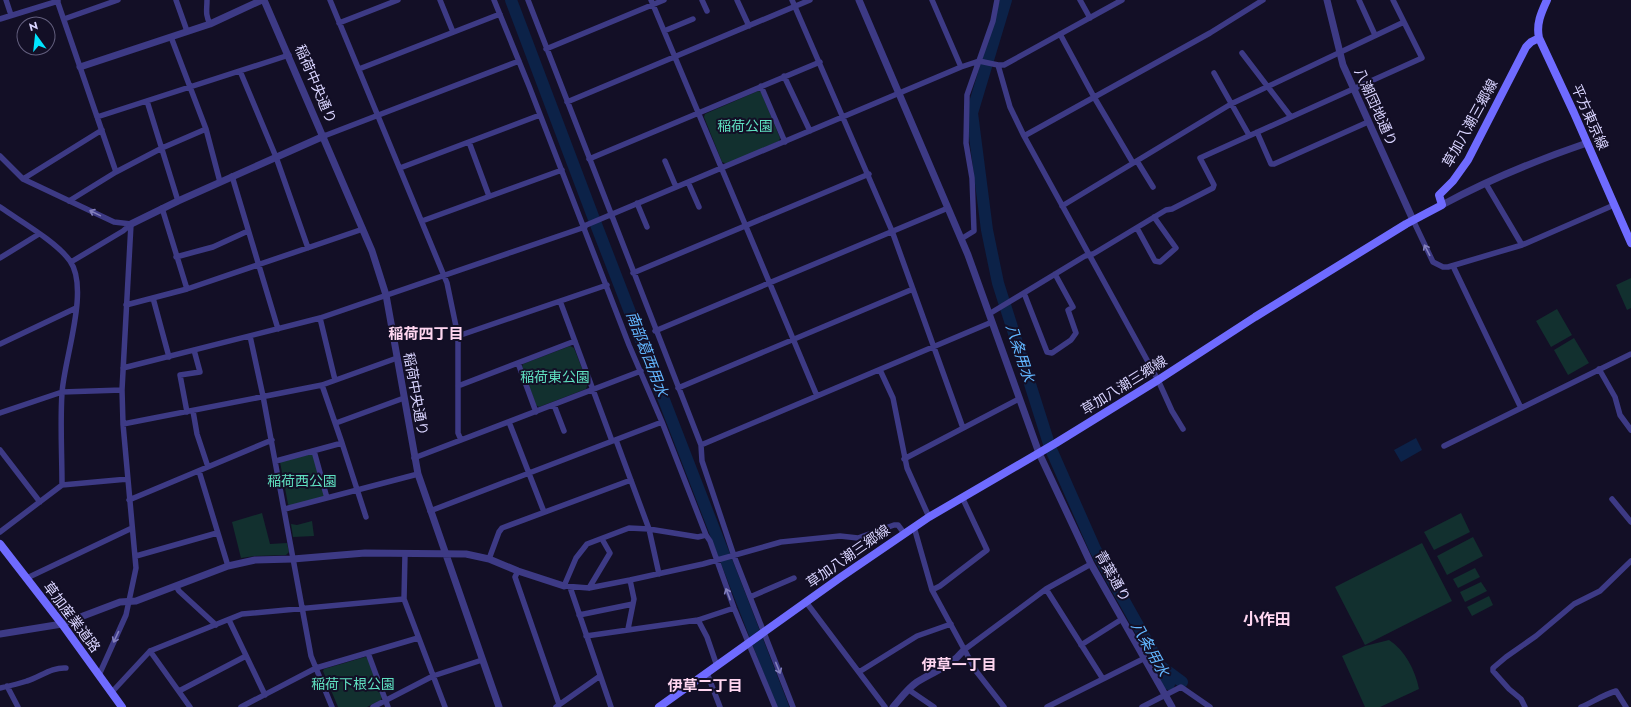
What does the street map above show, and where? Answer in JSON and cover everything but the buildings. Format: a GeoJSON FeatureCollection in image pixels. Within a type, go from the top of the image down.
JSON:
{"type":"FeatureCollection","features":[{"type":"Feature","properties":{"kind":"main road","name":"平方東京線"},"geometry":{"type":"LineString","coordinates":[[1547,0],[1538,19],[1539,38],[1631,243]]}},
{"type":"Feature","properties":{"kind":"main road","name":"草加八潮三郷線"},"geometry":{"type":"LineString","coordinates":[[659,707],[914,526],[1039,453],[1158,380],[1255,317],[1413,220],[1442,205],[1439,195],[1453,181],[1468,160],[1526,47],[1531,42],[1539,38]]}},
{"type":"Feature","properties":{"kind":"main road","name":"草加産業道路"},"geometry":{"type":"LineString","coordinates":[[0,544],[62,624],[122,707]]}},
{"type":"Feature","properties":{"kind":"street"},"geometry":{"type":"LineString","coordinates":[[6,0],[11,15]]}},
{"type":"Feature","properties":{"kind":"street"},"geometry":{"type":"LineString","coordinates":[[0,19],[58,0],[116,172]]}},
{"type":"Feature","properties":{"kind":"street"},"geometry":{"type":"LineString","coordinates":[[64,20],[118,0]]}},
{"type":"Feature","properties":{"kind":"street"},"geometry":{"type":"LineString","coordinates":[[176,0],[187,31]]}},
{"type":"Feature","properties":{"kind":"street"},"geometry":{"type":"LineString","coordinates":[[206,0],[206,15],[210,24]]}},
{"type":"Feature","properties":{"kind":"street"},"geometry":{"type":"LineString","coordinates":[[80,67],[210,24],[263,0]]}},
{"type":"Feature","properties":{"kind":"street","name":"稲荷中央通り"},"geometry":{"type":"LineString","coordinates":[[263,0],[289,55],[372,251],[386,295],[418,474],[499,707]]}},
{"type":"Feature","properties":{"kind":"street"},"geometry":{"type":"LineString","coordinates":[[330,0],[444,276],[458,336],[458,433],[461,440]]}},
{"type":"Feature","properties":{"kind":"street"},"geometry":{"type":"LineString","coordinates":[[339,23],[398,0]]}},
{"type":"Feature","properties":{"kind":"street"},"geometry":{"type":"LineString","coordinates":[[440,0],[453,32]]}},
{"type":"Feature","properties":{"kind":"street"},"geometry":{"type":"LineString","coordinates":[[494,0],[706,535],[718,560],[734,608],[750,642],[775,707]]}},
{"type":"Feature","properties":{"kind":"street"},"geometry":{"type":"LineString","coordinates":[[528,0],[655,330],[701,445],[702,461],[732,556],[750,597],[762,633],[793,707]]}},
{"type":"Feature","properties":{"kind":"street"},"geometry":{"type":"LineString","coordinates":[[546,49],[652,2],[664,0]]}},
{"type":"Feature","properties":{"kind":"street"},"geometry":{"type":"LineString","coordinates":[[702,0],[706,11]]}},
{"type":"Feature","properties":{"kind":"street"},"geometry":{"type":"LineString","coordinates":[[738,0],[749,26]]}},
{"type":"Feature","properties":{"kind":"street"},"geometry":{"type":"LineString","coordinates":[[792,0],[869,174],[892,231],[963,428]]}},
{"type":"Feature","properties":{"kind":"street"},"geometry":{"type":"LineString","coordinates":[[567,102],[810,0]]}},
{"type":"Feature","properties":{"kind":"street","name":"青葉通り"},"geometry":{"type":"LineString","coordinates":[[859,0],[962,239],[1039,453],[1091,564],[1172,707]]}},
{"type":"Feature","properties":{"kind":"street"},"geometry":{"type":"LineString","coordinates":[[932,0],[961,67]]}},
{"type":"Feature","properties":{"kind":"street"},"geometry":{"type":"LineString","coordinates":[[962,239],[974,231],[972,178],[966,143],[967,95],[993,21],[997,0]]}},
{"type":"Feature","properties":{"kind":"street"},"geometry":{"type":"LineString","coordinates":[[1080,0],[1090,18]]}},
{"type":"Feature","properties":{"kind":"street"},"geometry":{"type":"LineString","coordinates":[[123,368],[320,318],[584,227],[610,214],[961,67],[979,61],[1004,65],[1122,0]]}},
{"type":"Feature","properties":{"kind":"street"},"geometry":{"type":"LineString","coordinates":[[1024,136],[1210,33],[1263,0]]}},
{"type":"Feature","properties":{"kind":"street","name":"八潮団地通り"},"geometry":{"type":"LineString","coordinates":[[1327,0],[1343,65],[1413,220]]}},
{"type":"Feature","properties":{"kind":"street"},"geometry":{"type":"LineString","coordinates":[[1359,0],[1375,35]]}},
{"type":"Feature","properties":{"kind":"street"},"geometry":{"type":"LineString","coordinates":[[989,314],[1154,217],[1213,188],[1214,185],[1200,158],[1422,58],[1393,0]]}},
{"type":"Feature","properties":{"kind":"street"},"geometry":{"type":"LineString","coordinates":[[652,2],[817,396]]}},
{"type":"Feature","properties":{"kind":"street"},"geometry":{"type":"LineString","coordinates":[[359,69],[500,14]]}},
{"type":"Feature","properties":{"kind":"street"},"geometry":{"type":"LineString","coordinates":[[664,31],[693,18]]}},
{"type":"Feature","properties":{"kind":"street"},"geometry":{"type":"LineString","coordinates":[[1062,206],[1231,104],[1268,85],[1404,22]]}},
{"type":"Feature","properties":{"kind":"street"},"geometry":{"type":"LineString","coordinates":[[1060,34],[1094,97],[1135,162],[1153,187]]}},
{"type":"Feature","properties":{"kind":"street"},"geometry":{"type":"LineString","coordinates":[[171,37],[206,129],[220,182]]}},
{"type":"Feature","properties":{"kind":"street"},"geometry":{"type":"LineString","coordinates":[[1242,53],[1291,117]]}},
{"type":"Feature","properties":{"kind":"street"},"geometry":{"type":"LineString","coordinates":[[97,117],[289,55]]}},
{"type":"Feature","properties":{"kind":"street"},"geometry":{"type":"LineString","coordinates":[[71,262],[123,231],[131,224],[178,200],[324,136],[519,61]]}},
{"type":"Feature","properties":{"kind":"street"},"geometry":{"type":"LineString","coordinates":[[589,159],[820,62]]}},
{"type":"Feature","properties":{"kind":"street"},"geometry":{"type":"LineString","coordinates":[[998,65],[1010,107],[1024,136],[1158,380],[1172,411],[1183,429]]}},
{"type":"Feature","properties":{"kind":"street"},"geometry":{"type":"LineString","coordinates":[[240,71],[276,157],[308,248]]}},
{"type":"Feature","properties":{"kind":"street"},"geometry":{"type":"LineString","coordinates":[[1214,74],[1249,135]]}},
{"type":"Feature","properties":{"kind":"street"},"geometry":{"type":"LineString","coordinates":[[784,76],[810,131]]}},
{"type":"Feature","properties":{"kind":"street"},"geometry":{"type":"LineString","coordinates":[[762,86],[785,142]]}},
{"type":"Feature","properties":{"kind":"street"},"geometry":{"type":"LineString","coordinates":[[147,101],[178,200]]}},
{"type":"Feature","properties":{"kind":"street"},"geometry":{"type":"LineString","coordinates":[[400,168],[540,115]]}},
{"type":"Feature","properties":{"kind":"street"},"geometry":{"type":"LineString","coordinates":[[1256,132],[1271,164],[1274,164],[1368,122]]}},
{"type":"Feature","properties":{"kind":"street"},"geometry":{"type":"LineString","coordinates":[[70,201],[116,172],[162,148],[206,129]]}},
{"type":"Feature","properties":{"kind":"street"},"geometry":{"type":"LineString","coordinates":[[23,179],[102,130]]}},
{"type":"Feature","properties":{"kind":"street"},"geometry":{"type":"LineString","coordinates":[[469,142],[489,196]]}},
{"type":"Feature","properties":{"kind":"street"},"geometry":{"type":"LineString","coordinates":[[1442,205],[1534,162],[1587,143]]}},
{"type":"Feature","properties":{"kind":"street"},"geometry":{"type":"LineString","coordinates":[[0,156],[23,179],[114,222],[131,224]]}},
{"type":"Feature","properties":{"kind":"street"},"geometry":{"type":"LineString","coordinates":[[665,161],[676,187]]}},
{"type":"Feature","properties":{"kind":"street"},"geometry":{"type":"LineString","coordinates":[[422,221],[562,170]]}},
{"type":"Feature","properties":{"kind":"street"},"geometry":{"type":"LineString","coordinates":[[633,273],[869,174]]}},
{"type":"Feature","properties":{"kind":"street"},"geometry":{"type":"LineString","coordinates":[[232,176],[278,329]]}},
{"type":"Feature","properties":{"kind":"street"},"geometry":{"type":"LineString","coordinates":[[688,182],[698,207]]}},
{"type":"Feature","properties":{"kind":"street"},"geometry":{"type":"LineString","coordinates":[[1486,184],[1522,245]]}},
{"type":"Feature","properties":{"kind":"street"},"geometry":{"type":"LineString","coordinates":[[637,203],[647,227]]}},
{"type":"Feature","properties":{"kind":"street"},"geometry":{"type":"LineString","coordinates":[[1413,220],[1433,262],[1443,266],[1453,266],[1522,245],[1614,205]]}},
{"type":"Feature","properties":{"kind":"street"},"geometry":{"type":"LineString","coordinates":[[0,207],[59,249],[71,262],[76,276],[78,293],[62,392],[62,484]]}},
{"type":"Feature","properties":{"kind":"street"},"geometry":{"type":"LineString","coordinates":[[162,208],[187,289]]}},
{"type":"Feature","properties":{"kind":"street"},"geometry":{"type":"LineString","coordinates":[[655,330],[948,208]]}},
{"type":"Feature","properties":{"kind":"street"},"geometry":{"type":"LineString","coordinates":[[1137,228],[1155,261],[1160,262],[1176,248],[1154,217]]}},
{"type":"Feature","properties":{"kind":"street"},"geometry":{"type":"LineString","coordinates":[[99,675],[126,614],[136,568],[123,424],[122,390],[131,224]]}},
{"type":"Feature","properties":{"kind":"street"},"geometry":{"type":"LineString","coordinates":[[126,306],[187,289],[363,229]]}},
{"type":"Feature","properties":{"kind":"street"},"geometry":{"type":"LineString","coordinates":[[176,257],[213,247],[248,231]]}},
{"type":"Feature","properties":{"kind":"street"},"geometry":{"type":"LineString","coordinates":[[0,258],[39,234]]}},
{"type":"Feature","properties":{"kind":"street"},"geometry":{"type":"LineString","coordinates":[[1453,266],[1521,408]]}},
{"type":"Feature","properties":{"kind":"street"},"geometry":{"type":"LineString","coordinates":[[1024,293],[1047,352],[1052,352],[1071,340],[1076,333],[1068,310],[1073,308],[1055,274]]}},
{"type":"Feature","properties":{"kind":"street"},"geometry":{"type":"LineString","coordinates":[[458,336],[607,285]]}},
{"type":"Feature","properties":{"kind":"street"},"geometry":{"type":"LineString","coordinates":[[678,388],[913,289]]}},
{"type":"Feature","properties":{"kind":"street"},"geometry":{"type":"LineString","coordinates":[[153,298],[168,357]]}},
{"type":"Feature","properties":{"kind":"street"},"geometry":{"type":"LineString","coordinates":[[560,301],[593,390],[631,480],[649,529],[658,574]]}},
{"type":"Feature","properties":{"kind":"street"},"geometry":{"type":"LineString","coordinates":[[0,344],[76,308]]}},
{"type":"Feature","properties":{"kind":"street"},"geometry":{"type":"LineString","coordinates":[[320,318],[335,380]]}},
{"type":"Feature","properties":{"kind":"street"},"geometry":{"type":"LineString","coordinates":[[701,445],[992,322]]}},
{"type":"Feature","properties":{"kind":"street"},"geometry":{"type":"LineString","coordinates":[[250,336],[272,440],[311,656],[332,707]]}},
{"type":"Feature","properties":{"kind":"street"},"geometry":{"type":"LineString","coordinates":[[458,386],[575,341]]}},
{"type":"Feature","properties":{"kind":"street"},"geometry":{"type":"LineString","coordinates":[[194,350],[200,372],[180,375],[208,467]]}},
{"type":"Feature","properties":{"kind":"street"},"geometry":{"type":"LineString","coordinates":[[1444,446],[1631,354]]}},
{"type":"Feature","properties":{"kind":"street"},"geometry":{"type":"LineString","coordinates":[[123,424],[322,385],[397,358]]}},
{"type":"Feature","properties":{"kind":"street"},"geometry":{"type":"LineString","coordinates":[[518,363],[536,412]]}},
{"type":"Feature","properties":{"kind":"street"},"geometry":{"type":"LineString","coordinates":[[880,370],[892,398],[906,468],[929,517]]}},
{"type":"Feature","properties":{"kind":"street"},"geometry":{"type":"LineString","coordinates":[[1599,370],[1615,397],[1620,415],[1631,430]]}},
{"type":"Feature","properties":{"kind":"street"},"geometry":{"type":"LineString","coordinates":[[414,458],[641,371]]}},
{"type":"Feature","properties":{"kind":"street"},"geometry":{"type":"LineString","coordinates":[[322,385],[336,423],[366,517]]}},
{"type":"Feature","properties":{"kind":"street"},"geometry":{"type":"LineString","coordinates":[[0,413],[62,392],[122,390]]}},
{"type":"Feature","properties":{"kind":"street"},"geometry":{"type":"LineString","coordinates":[[336,423],[404,398]]}},
{"type":"Feature","properties":{"kind":"street"},"geometry":{"type":"LineString","coordinates":[[904,458],[1019,399]]}},
{"type":"Feature","properties":{"kind":"street"},"geometry":{"type":"LineString","coordinates":[[554,405],[564,431]]}},
{"type":"Feature","properties":{"kind":"street"},"geometry":{"type":"LineString","coordinates":[[509,422],[544,512]]}},
{"type":"Feature","properties":{"kind":"street"},"geometry":{"type":"LineString","coordinates":[[430,511],[662,422]]}},
{"type":"Feature","properties":{"kind":"street"},"geometry":{"type":"LineString","coordinates":[[129,500],[199,472],[272,440]]}},
{"type":"Feature","properties":{"kind":"street"},"geometry":{"type":"LineString","coordinates":[[276,461],[342,443]]}},
{"type":"Feature","properties":{"kind":"street"},"geometry":{"type":"LineString","coordinates":[[0,450],[40,502]]}},
{"type":"Feature","properties":{"kind":"street"},"geometry":{"type":"LineString","coordinates":[[314,451],[327,498]]}},
{"type":"Feature","properties":{"kind":"street"},"geometry":{"type":"LineString","coordinates":[[199,472],[228,566]]}},
{"type":"Feature","properties":{"kind":"street"},"geometry":{"type":"LineString","coordinates":[[285,509],[418,474]]}},
{"type":"Feature","properties":{"kind":"street"},"geometry":{"type":"LineString","coordinates":[[0,532],[62,484],[128,479]]}},
{"type":"Feature","properties":{"kind":"street"},"geometry":{"type":"LineString","coordinates":[[489,559],[499,532],[502,528],[631,480]]}},
{"type":"Feature","properties":{"kind":"street"},"geometry":{"type":"LineString","coordinates":[[932,590],[940,586],[987,550],[962,497]]}},
{"type":"Feature","properties":{"kind":"street"},"geometry":{"type":"LineString","coordinates":[[1612,499],[1631,522]]}},
{"type":"Feature","properties":{"kind":"street"},"geometry":{"type":"LineString","coordinates":[[0,634],[62,624],[120,602],[136,601],[228,566],[255,560],[293,559],[352,554],[466,554],[489,559],[518,571],[567,587],[589,588],[718,560],[781,542],[840,536],[858,538],[894,524],[898,525],[904,533]]}},
{"type":"Feature","properties":{"kind":"street"},"geometry":{"type":"LineString","coordinates":[[914,526],[932,590],[976,671],[1004,707]]}},
{"type":"Feature","properties":{"kind":"street"},"geometry":{"type":"LineString","coordinates":[[27,578],[132,528]]}},
{"type":"Feature","properties":{"kind":"street"},"geometry":{"type":"LineString","coordinates":[[611,707],[579,615],[567,587],[576,558],[587,544],[629,528],[649,529],[698,537],[706,535]]}},
{"type":"Feature","properties":{"kind":"street"},"geometry":{"type":"LineString","coordinates":[[136,556],[217,533]]}},
{"type":"Feature","properties":{"kind":"street"},"geometry":{"type":"LineString","coordinates":[[589,588],[610,553],[602,539]]}},
{"type":"Feature","properties":{"kind":"street"},"geometry":{"type":"LineString","coordinates":[[404,554],[404,599],[445,707]]}},
{"type":"Feature","properties":{"kind":"street"},"geometry":{"type":"LineString","coordinates":[[1525,707],[1521,699],[1493,672],[1494,668],[1506,657],[1536,636],[1574,604],[1600,591],[1631,561]]}},
{"type":"Feature","properties":{"kind":"street"},"geometry":{"type":"LineString","coordinates":[[893,707],[918,682],[952,663],[964,650],[1046,589],[1091,564]]}},
{"type":"Feature","properties":{"kind":"street"},"geometry":{"type":"LineString","coordinates":[[518,571],[515,576],[558,706],[600,676]]}},
{"type":"Feature","properties":{"kind":"street"},"geometry":{"type":"LineString","coordinates":[[750,597],[794,578]]}},
{"type":"Feature","properties":{"kind":"street"},"geometry":{"type":"LineString","coordinates":[[628,629],[634,599],[630,580]]}},
{"type":"Feature","properties":{"kind":"street"},"geometry":{"type":"LineString","coordinates":[[176,586],[178,591],[216,626]]}},
{"type":"Feature","properties":{"kind":"street"},"geometry":{"type":"LineString","coordinates":[[1046,589],[1103,679]]}},
{"type":"Feature","properties":{"kind":"street"},"geometry":{"type":"LineString","coordinates":[[112,692],[150,651],[216,626],[242,614],[404,599]]}},
{"type":"Feature","properties":{"kind":"street"},"geometry":{"type":"LineString","coordinates":[[806,602],[885,707]]}},
{"type":"Feature","properties":{"kind":"street"},"geometry":{"type":"LineString","coordinates":[[579,615],[633,604]]}},
{"type":"Feature","properties":{"kind":"street"},"geometry":{"type":"LineString","coordinates":[[586,636],[698,620],[734,608]]}},
{"type":"Feature","properties":{"kind":"street"},"geometry":{"type":"LineString","coordinates":[[1082,645],[1122,619]]}},
{"type":"Feature","properties":{"kind":"street"},"geometry":{"type":"LineString","coordinates":[[229,620],[265,695]]}},
{"type":"Feature","properties":{"kind":"street"},"geometry":{"type":"LineString","coordinates":[[698,620],[707,637],[716,666]]}},
{"type":"Feature","properties":{"kind":"street"},"geometry":{"type":"LineString","coordinates":[[859,672],[917,636],[950,624]]}},
{"type":"Feature","properties":{"kind":"street"},"geometry":{"type":"LineString","coordinates":[[241,707],[316,668],[418,638]]}},
{"type":"Feature","properties":{"kind":"street"},"geometry":{"type":"LineString","coordinates":[[150,651],[190,707]]}},
{"type":"Feature","properties":{"kind":"street"},"geometry":{"type":"LineString","coordinates":[[368,653],[388,707]]}},
{"type":"Feature","properties":{"kind":"street"},"geometry":{"type":"LineString","coordinates":[[179,692],[246,656]]}},
{"type":"Feature","properties":{"kind":"street"},"geometry":{"type":"LineString","coordinates":[[1047,707],[1145,658]]}},
{"type":"Feature","properties":{"kind":"street"},"geometry":{"type":"LineString","coordinates":[[373,707],[433,676],[482,660]]}},
{"type":"Feature","properties":{"kind":"street"},"geometry":{"type":"LineString","coordinates":[[0,688],[29,680],[61,668],[66,668]]}},
{"type":"Feature","properties":{"kind":"street"},"geometry":{"type":"LineString","coordinates":[[707,673],[720,707]]}},
{"type":"Feature","properties":{"kind":"street"},"geometry":{"type":"LineString","coordinates":[[7,686],[18,707]]}},
{"type":"Feature","properties":{"kind":"street"},"geometry":{"type":"LineString","coordinates":[[1142,707],[1181,687],[1210,707]]}},
{"type":"Feature","properties":{"kind":"street"},"geometry":{"type":"LineString","coordinates":[[909,690],[934,707]]}},
{"type":"Feature","properties":{"kind":"street"},"geometry":{"type":"LineString","coordinates":[[1581,707],[1602,696],[1616,691],[1626,707]]}},
{"type":"Feature","properties":{"kind":"green space","name":"稲荷公園"},"geometry":{"type":"Polygon","coordinates":[[[758,91],[761,92],[780,138],[779,141],[727,164],[722,162],[704,117],[705,114],[758,91]]]}},
{"type":"Feature","properties":{"kind":"green space"},"geometry":{"type":"Polygon","coordinates":[[[1631,278],[1631,308],[1627,310],[1616,285],[1631,278]]]}},
{"type":"Feature","properties":{"kind":"green space"},"geometry":{"type":"Polygon","coordinates":[[[1557,309],[1572,335],[1551,347],[1536,321],[1557,309]]]}},
{"type":"Feature","properties":{"kind":"green space"},"geometry":{"type":"Polygon","coordinates":[[[1574,338],[1589,363],[1568,375],[1554,350],[1574,338]]]}},
{"type":"Feature","properties":{"kind":"green space","name":"稲荷東公園"},"geometry":{"type":"Polygon","coordinates":[[[570,346],[574,348],[588,384],[586,389],[539,407],[536,405],[522,367],[523,364],[570,346]]]}},
{"type":"Feature","properties":{"kind":"green space","name":"稲荷西公園"},"geometry":{"type":"Polygon","coordinates":[[[311,454],[313,455],[324,497],[289,506],[280,462],[311,454]]]}},
{"type":"Feature","properties":{"kind":"green space"},"geometry":{"type":"Polygon","coordinates":[[[262,513],[270,544],[287,543],[289,552],[286,555],[241,558],[232,522],[262,513]]]}},
{"type":"Feature","properties":{"kind":"green space"},"geometry":{"type":"Polygon","coordinates":[[[1461,513],[1470,532],[1434,550],[1424,532],[1461,513]]]}},
{"type":"Feature","properties":{"kind":"green space"},"geometry":{"type":"Polygon","coordinates":[[[312,521],[314,536],[293,537],[291,524],[297,525],[312,521]]]}},
{"type":"Feature","properties":{"kind":"green space"},"geometry":{"type":"Polygon","coordinates":[[[1473,537],[1483,556],[1447,575],[1437,556],[1473,537]]]}},
{"type":"Feature","properties":{"kind":"green space"},"geometry":{"type":"Polygon","coordinates":[[[1422,543],[1452,601],[1365,645],[1335,587],[1422,543]]]}},
{"type":"Feature","properties":{"kind":"green space"},"geometry":{"type":"Polygon","coordinates":[[[1475,568],[1480,577],[1458,588],[1453,579],[1475,568]]]}},
{"type":"Feature","properties":{"kind":"green space"},"geometry":{"type":"Polygon","coordinates":[[[1481,582],[1487,591],[1465,602],[1460,592],[1481,582]]]}},
{"type":"Feature","properties":{"kind":"green space"},"geometry":{"type":"Polygon","coordinates":[[[1489,596],[1493,605],[1472,616],[1467,607],[1489,596]]]}},
{"type":"Feature","properties":{"kind":"green space"},"geometry":{"type":"Polygon","coordinates":[[[1389,640],[1400,649],[1408,661],[1415,675],[1419,689],[1380,707],[1365,707],[1342,656],[1365,646],[1389,640]]]}},
{"type":"Feature","properties":{"kind":"green space","name":"稲荷下根公園"},"geometry":{"type":"Polygon","coordinates":[[[365,657],[368,658],[382,696],[381,700],[367,707],[338,707],[323,671],[324,669],[365,657]]]}},
{"type":"Feature","properties":{"kind":"water"},"geometry":{"type":"Polygon","coordinates":[[[1416,438],[1422,450],[1401,462],[1394,450],[1416,438]]]}},
{"type":"Feature","properties":{"kind":"waterway","name":"南部葛西用水"},"geometry":{"type":"LineString","coordinates":[[511,0],[597,227],[783,707]]}},
{"type":"Feature","properties":{"kind":"waterway","name":"八条用水"},"geometry":{"type":"LineString","coordinates":[[1006,0],[972,113],[987,230],[998,283],[1050,447],[1095,549],[1154,654],[1169,684]]}},
{"type":"Feature","properties":{"kind":"waterway"},"geometry":{"type":"LineString","coordinates":[[1163,668],[1182,682]]}},
{"type":"Feature","properties":{"kind":"district","name":"稲荷四丁目"},"geometry":{"type":"Point","coordinates":[426,334]}},
{"type":"Feature","properties":{"kind":"district","name":"小作田"},"geometry":{"type":"Point","coordinates":[1267,619]}},
{"type":"Feature","properties":{"kind":"district","name":"伊草一丁目"},"geometry":{"type":"Point","coordinates":[959,665]}},
{"type":"Feature","properties":{"kind":"district","name":"伊草二丁目"},"geometry":{"type":"Point","coordinates":[705,686]}}]}
